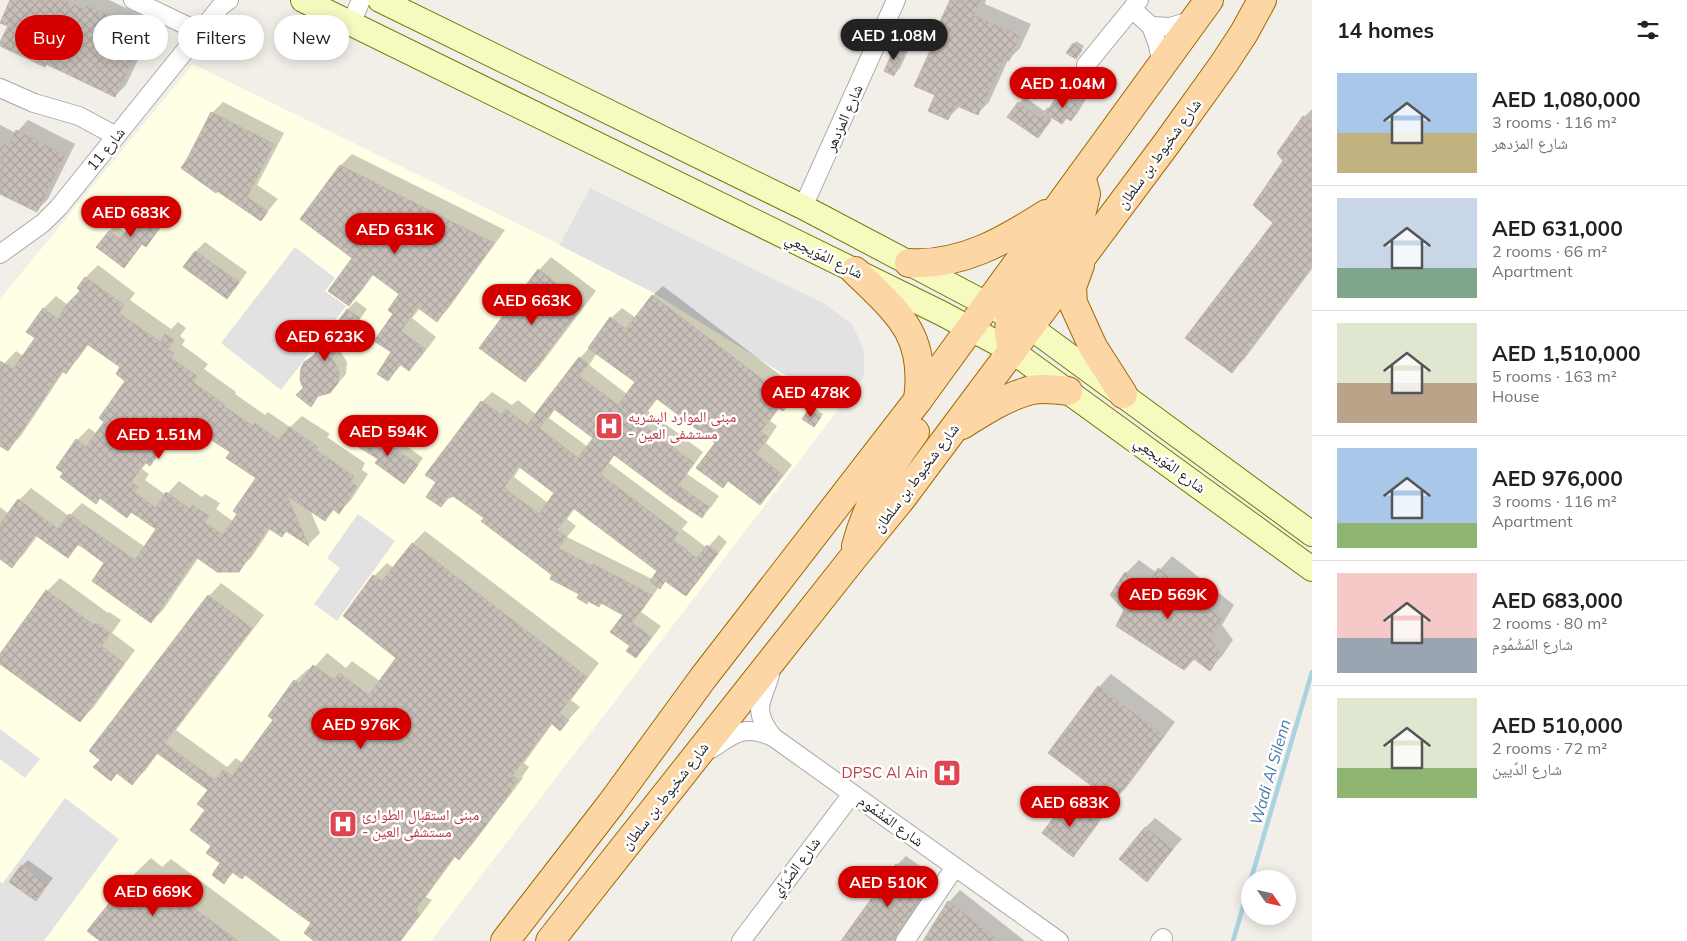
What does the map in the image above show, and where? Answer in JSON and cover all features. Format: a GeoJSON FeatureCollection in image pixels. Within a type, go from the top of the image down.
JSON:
{"type":"FeatureCollection","features":[{"type":"Feature","properties":{"kind":"main road","name":"شارع شخبوط بن سلطان"},"geometry":{"type":"LineString","coordinates":[[506,941],[611,804],[703,678],[918,400],[977,332],[1009,316],[1085,254],[1223,65],[1244,33],[1262,0]]}},
{"type":"Feature","properties":{"kind":"main road","name":"شارع شخبوط بن سلطان"},"geometry":{"type":"LineString","coordinates":[[1009,316],[1064,199],[1204,9]]}},
{"type":"Feature","properties":{"kind":"main road"},"geometry":{"type":"LineString","coordinates":[[1012,351],[1009,334],[1009,316],[1082,211],[1086,194],[1080,176]]}},
{"type":"Feature","properties":{"kind":"main road"},"geometry":{"type":"LineString","coordinates":[[909,263],[936,263],[974,254],[1027,226],[1049,212],[1064,199]]}},
{"type":"Feature","properties":{"kind":"main road"},"geometry":{"type":"LineString","coordinates":[[1085,254],[1072,287],[1073,303],[1093,347],[1123,394]]}},
{"type":"Feature","properties":{"kind":"main road"},"geometry":{"type":"LineString","coordinates":[[855,271],[891,306],[909,330],[915,344],[920,372],[918,400]]}},
{"type":"Feature","properties":{"kind":"main road"},"geometry":{"type":"LineString","coordinates":[[853,558],[866,515],[886,474],[977,332]]}},
{"type":"Feature","properties":{"kind":"main road","name":"شارع شخبوط بن سلطان"},"geometry":{"type":"LineString","coordinates":[[550,941],[902,498],[1012,351]]}},
{"type":"Feature","properties":{"kind":"main road"},"geometry":{"type":"LineString","coordinates":[[948,435],[980,414],[1025,391],[1046,389],[1068,391]]}},
{"type":"Feature","properties":{"kind":"main road"},"geometry":{"type":"LineString","coordinates":[[517,941],[532,908]]}},
{"type":"Feature","properties":{"kind":"street"},"geometry":{"type":"LineString","coordinates":[[134,0],[178,21]]}},
{"type":"Feature","properties":{"kind":"street","name":"شارع المُوَيجعِي"},"geometry":{"type":"LineString","coordinates":[[303,0],[855,271],[1012,351],[1312,569]]}},
{"type":"Feature","properties":{"kind":"street"},"geometry":{"type":"LineString","coordinates":[[351,24],[361,0]]}},
{"type":"Feature","properties":{"kind":"street","name":"شارع المُوَيجعِي"},"geometry":{"type":"LineString","coordinates":[[380,0],[803,207],[1009,316],[1123,394],[1312,534]]}},
{"type":"Feature","properties":{"kind":"street","name":"شارع المزدهر"},"geometry":{"type":"LineString","coordinates":[[803,207],[896,0]]}},
{"type":"Feature","properties":{"kind":"street","name":"شارع 11"},"geometry":{"type":"LineString","coordinates":[[214,15],[224,2]]}},
{"type":"Feature","properties":{"kind":"street"},"geometry":{"type":"LineString","coordinates":[[1086,66],[1135,5],[1150,26],[1158,45],[1162,66]]}},
{"type":"Feature","properties":{"kind":"street"},"geometry":{"type":"LineString","coordinates":[[1150,26],[1170,27],[1180,25],[1204,9]]}},
{"type":"Feature","properties":{"kind":"street","name":"شارع 11"},"geometry":{"type":"LineString","coordinates":[[0,254],[52,215],[178,59]]}},
{"type":"Feature","properties":{"kind":"street"},"geometry":{"type":"LineString","coordinates":[[0,88],[34,103],[79,116],[116,136]]}},
{"type":"Feature","properties":{"kind":"street","name":"شارع المَشْمُوم"},"geometry":{"type":"LineString","coordinates":[[771,661],[768,680],[760,702],[763,721],[772,736]]}},
{"type":"Feature","properties":{"kind":"street","name":"شارع المَشْمُوم"},"geometry":{"type":"LineString","coordinates":[[699,754],[711,749],[738,732],[755,731],[772,736],[1059,941]]}},
{"type":"Feature","properties":{"kind":"street","name":"شارع الصِّرَاي"},"geometry":{"type":"LineString","coordinates":[[740,941],[852,794]]}},
{"type":"Feature","properties":{"kind":"street"},"geometry":{"type":"LineString","coordinates":[[905,941],[955,867]]}},
{"type":"Feature","properties":{"kind":"shaded area"},"geometry":{"type":"Polygon","coordinates":[[[193,64],[559,244],[590,188],[825,304],[853,325],[864,351],[864,376],[431,941],[0,941],[0,299],[193,64]]]}},
{"type":"Feature","properties":{"kind":"shaded area"},"geometry":{"type":"Polygon","coordinates":[[[590,188],[825,304],[853,325],[864,351],[864,376],[839,409],[652,292],[559,245],[590,188]]]}},
{"type":"Feature","properties":{"kind":"shaded area"},"geometry":{"type":"Polygon","coordinates":[[[295,247],[335,278],[325,291],[346,306],[281,390],[221,343],[295,247]]]}},
{"type":"Feature","properties":{"kind":"shaded area"},"geometry":{"type":"Polygon","coordinates":[[[358,514],[395,541],[337,621],[314,604],[340,568],[327,558],[358,514]]]}},
{"type":"Feature","properties":{"kind":"shaded area"},"geometry":{"type":"Polygon","coordinates":[[[0,729],[40,759],[25,778],[0,759],[0,729]]]}},
{"type":"Feature","properties":{"kind":"shaded area"},"geometry":{"type":"Polygon","coordinates":[[[65,798],[119,839],[44,941],[0,941],[0,882],[3,883],[65,798]]]}},
{"type":"Feature","properties":{"kind":"building"},"geometry":{"type":"Polygon","coordinates":[[[10,0],[66,0],[84,9],[87,5],[108,15],[93,15],[93,60],[133,60],[115,97],[46,64],[45,67],[30,60],[83,60],[83,15],[15,15],[15,53],[0,46],[8,26],[0,23],[10,0]]]}},
{"type":"Feature","properties":{"kind":"building"},"geometry":{"type":"Polygon","coordinates":[[[950,0],[981,0],[974,15],[1020,36],[1009,61],[1004,59],[978,115],[955,105],[948,120],[928,111],[935,95],[914,86],[941,27],[938,26],[950,0]]]}},
{"type":"Feature","properties":{"kind":"building"},"geometry":{"type":"Polygon","coordinates":[[[1073,43],[1082,50],[1076,59],[1066,53],[1073,43]]]}},
{"type":"Feature","properties":{"kind":"building"},"geometry":{"type":"Polygon","coordinates":[[[895,47],[905,51],[894,76],[884,71],[895,47]]]}},
{"type":"Feature","properties":{"kind":"building"},"geometry":{"type":"Polygon","coordinates":[[[1059,92],[1081,105],[1071,121],[1066,118],[1062,124],[1046,114],[1059,92]]]}},
{"type":"Feature","properties":{"kind":"building"},"geometry":{"type":"Polygon","coordinates":[[[1018,102],[1038,117],[1041,113],[1051,120],[1038,138],[1007,117],[1018,102]]]}},
{"type":"Feature","properties":{"kind":"building"},"geometry":{"type":"Polygon","coordinates":[[[211,112],[274,144],[247,197],[268,211],[261,221],[217,191],[216,193],[181,168],[211,112]]]}},
{"type":"Feature","properties":{"kind":"building"},"geometry":{"type":"Polygon","coordinates":[[[1303,116],[1312,121],[1312,266],[1232,373],[1185,338],[1273,223],[1253,205],[1283,161],[1277,153],[1303,116]]]}},
{"type":"Feature","properties":{"kind":"building"},"geometry":{"type":"Polygon","coordinates":[[[16,130],[65,155],[37,212],[0,194],[0,142],[8,146],[16,130]]]}},
{"type":"Feature","properties":{"kind":"building"},"geometry":{"type":"Polygon","coordinates":[[[340,165],[494,243],[437,322],[417,307],[401,331],[425,349],[409,371],[400,364],[388,381],[377,374],[391,352],[374,341],[393,314],[388,310],[399,294],[372,274],[349,306],[328,291],[352,258],[300,219],[340,165]]]}},
{"type":"Feature","properties":{"kind":"building"},"geometry":{"type":"Polygon","coordinates":[[[144,207],[164,222],[146,247],[142,244],[124,268],[96,247],[109,231],[120,239],[144,207]]]}},
{"type":"Feature","properties":{"kind":"building"},"geometry":{"type":"Polygon","coordinates":[[[195,251],[239,282],[227,299],[183,267],[195,251]]]}},
{"type":"Feature","properties":{"kind":"building"},"geometry":{"type":"Polygon","coordinates":[[[538,269],[584,304],[525,382],[479,348],[538,269]]]}},
{"type":"Feature","properties":{"kind":"building"},"geometry":{"type":"Polygon","coordinates":[[[85,277],[124,305],[119,313],[160,342],[165,334],[174,340],[168,349],[174,353],[171,358],[197,376],[193,382],[253,426],[255,423],[279,440],[289,427],[318,447],[316,450],[354,476],[350,482],[357,486],[339,514],[333,509],[325,521],[287,496],[309,546],[286,531],[282,537],[268,528],[239,572],[217,572],[196,557],[151,623],[92,581],[104,563],[78,544],[68,558],[35,535],[12,568],[0,559],[0,524],[18,499],[58,529],[69,514],[135,560],[156,529],[131,512],[127,518],[100,498],[96,504],[60,477],[63,473],[56,468],[76,439],[86,447],[104,422],[99,418],[125,381],[116,374],[120,367],[87,344],[66,374],[62,371],[8,451],[0,446],[0,361],[13,369],[35,338],[26,332],[43,308],[58,319],[68,303],[80,291],[77,288],[85,277]],[[177,420],[164,439],[167,441],[150,466],[145,462],[131,482],[138,487],[134,492],[156,508],[166,492],[190,509],[192,505],[209,516],[204,522],[223,535],[237,514],[233,511],[256,478],[226,458],[230,452],[204,435],[202,438],[177,420]]]}},
{"type":"Feature","properties":{"kind":"building"},"geometry":{"type":"Polygon","coordinates":[[[652,295],[791,401],[783,411],[778,408],[760,432],[768,437],[756,454],[783,475],[760,505],[728,481],[723,488],[696,468],[715,443],[656,398],[639,422],[694,463],[678,485],[709,507],[702,518],[614,455],[600,474],[678,533],[673,540],[697,558],[707,545],[718,553],[686,596],[665,581],[660,589],[650,581],[657,571],[573,508],[557,530],[567,537],[558,548],[652,595],[632,623],[651,637],[636,658],[626,651],[630,646],[610,632],[623,615],[601,603],[599,607],[588,601],[587,604],[577,598],[579,594],[550,579],[552,575],[481,521],[484,518],[453,496],[448,497],[441,507],[426,497],[436,482],[425,475],[481,401],[502,415],[506,409],[527,425],[579,357],[588,364],[579,376],[618,405],[635,382],[588,348],[610,317],[626,329],[652,295]],[[554,409],[539,428],[578,458],[593,438],[554,409]],[[518,466],[504,488],[539,514],[554,493],[518,466]]]}},
{"type":"Feature","properties":{"kind":"building"},"geometry":{"type":"Polygon","coordinates":[[[347,309],[360,318],[332,358],[339,371],[338,383],[330,393],[318,396],[311,407],[296,395],[303,388],[300,380],[301,368],[304,362],[313,356],[347,309]]]}},
{"type":"Feature","properties":{"kind":"building"},"geometry":{"type":"Polygon","coordinates":[[[809,409],[821,417],[814,427],[802,419],[809,409]]]}},
{"type":"Feature","properties":{"kind":"building"},"geometry":{"type":"Polygon","coordinates":[[[368,429],[418,465],[404,484],[375,463],[378,459],[357,446],[368,429]]]}},
{"type":"Feature","properties":{"kind":"building"},"geometry":{"type":"Polygon","coordinates":[[[412,543],[587,677],[559,713],[569,720],[560,731],[551,723],[512,776],[518,780],[510,790],[512,791],[459,860],[454,856],[415,910],[420,914],[400,941],[314,941],[304,933],[311,923],[245,875],[242,879],[232,872],[224,884],[212,875],[220,863],[206,853],[211,846],[190,830],[205,810],[197,804],[208,790],[157,753],[132,785],[117,773],[111,781],[93,767],[100,760],[89,751],[208,595],[252,628],[164,743],[215,780],[223,770],[232,776],[273,720],[268,716],[294,680],[299,684],[313,665],[334,680],[339,673],[369,695],[396,658],[343,616],[373,575],[382,581],[412,543]]]}},
{"type":"Feature","properties":{"kind":"building"},"geometry":{"type":"Polygon","coordinates":[[[1158,568],[1222,618],[1210,638],[1221,654],[1210,671],[1194,659],[1184,670],[1116,626],[1124,610],[1110,595],[1125,572],[1146,587],[1158,568]]]}},
{"type":"Feature","properties":{"kind":"building"},"geometry":{"type":"Polygon","coordinates":[[[46,590],[94,625],[96,623],[110,633],[101,646],[124,663],[80,722],[0,664],[0,654],[46,590]]]}},
{"type":"Feature","properties":{"kind":"building"},"geometry":{"type":"Polygon","coordinates":[[[1098,686],[1164,736],[1113,802],[1048,753],[1098,686]]]}},
{"type":"Feature","properties":{"kind":"building"},"geometry":{"type":"Polygon","coordinates":[[[1067,800],[1098,823],[1073,857],[1042,833],[1067,800]]]}},
{"type":"Feature","properties":{"kind":"building"},"geometry":{"type":"Polygon","coordinates":[[[1145,827],[1173,849],[1147,882],[1119,859],[1145,827]]]}},
{"type":"Feature","properties":{"kind":"building"},"geometry":{"type":"Polygon","coordinates":[[[896,864],[928,888],[896,935],[894,941],[841,941],[896,864]]]}},
{"type":"Feature","properties":{"kind":"building"},"geometry":{"type":"Polygon","coordinates":[[[21,865],[48,884],[36,901],[9,882],[21,865]]]}},
{"type":"Feature","properties":{"kind":"building"},"geometry":{"type":"Polygon","coordinates":[[[131,876],[144,886],[151,876],[238,941],[100,941],[87,931],[131,876]]]}},
{"type":"Feature","properties":{"kind":"building"},"geometry":{"type":"Polygon","coordinates":[[[948,901],[999,941],[923,941],[948,901]]]}},
{"type":"Feature","properties":{"kind":"waterway","name":"Wadi Al Silenn"},"geometry":{"type":"LineString","coordinates":[[1254,870],[1312,672]]}},
{"type":"Feature","properties":{"kind":"waterway","name":"Wadi Al Silenn"},"geometry":{"type":"LineString","coordinates":[[1233,941],[1241,914]]}},
{"type":"Feature","properties":{"kind":"place","name":"مبنى الموارد البشريه - مستشفى العين"},"geometry":{"type":"Point","coordinates":[609,426]}},
{"type":"Feature","properties":{"kind":"place","name":"DPSC Al Ain"},"geometry":{"type":"Point","coordinates":[947,773]}},
{"type":"Feature","properties":{"kind":"place","name":"مبنى استقبال الطوارئ - مستشفى العين"},"geometry":{"type":"Point","coordinates":[343,824]}}]}
